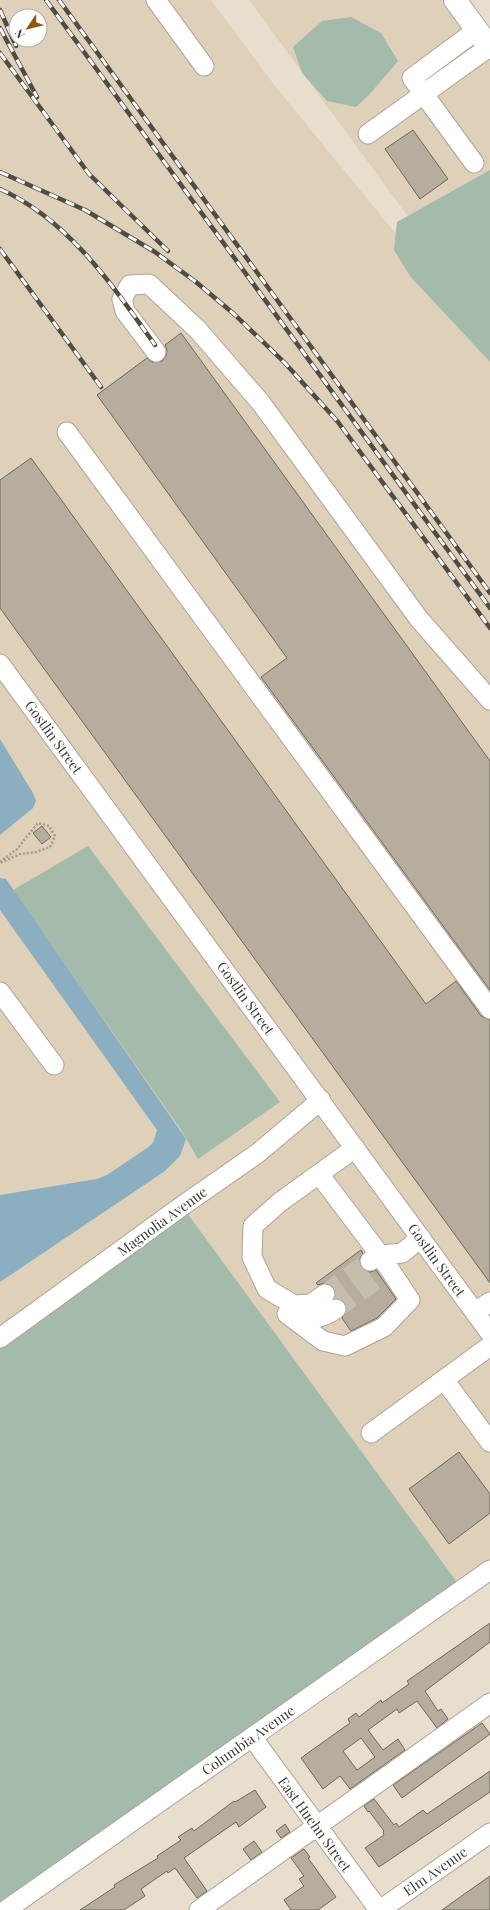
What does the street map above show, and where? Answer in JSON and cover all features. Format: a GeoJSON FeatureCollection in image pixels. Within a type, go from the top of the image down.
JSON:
{"type":"FeatureCollection","features":[{"type":"Feature","properties":{"kind":"main road"},"geometry":{"type":"LineString","coordinates":[[455,0],[485,42]]}},
{"type":"Feature","properties":{"kind":"street"},"geometry":{"type":"LineString","coordinates":[[156,0],[204,66]]}},
{"type":"Feature","properties":{"kind":"street"},"geometry":{"type":"LineString","coordinates":[[474,163],[412,78],[485,42]]}},
{"type":"Feature","properties":{"kind":"street"},"geometry":{"type":"LineString","coordinates":[[368,134],[424,94]]}},
{"type":"Feature","properties":{"kind":"street"},"geometry":{"type":"LineString","coordinates":[[156,352],[125,311],[122,299],[130,285],[149,284],[203,335],[261,403],[419,619],[490,700]]}},
{"type":"Feature","properties":{"kind":"street"},"geometry":{"type":"LineString","coordinates":[[67,432],[490,1009]]}},
{"type":"Feature","properties":{"kind":"street","name":"Gostlin Street"},"geometry":{"type":"LineString","coordinates":[[0,664],[421,1238],[482,1307],[490,1333]]}},
{"type":"Feature","properties":{"kind":"street"},"geometry":{"type":"LineString","coordinates":[[0,992],[54,1065]]}},
{"type":"Feature","properties":{"kind":"street","name":"Magnolia Avenue"},"geometry":{"type":"LineString","coordinates":[[0,1338],[182,1206],[258,1153],[321,1100]]}},
{"type":"Feature","properties":{"kind":"street"},"geometry":{"type":"LineString","coordinates":[[319,1174],[380,1266],[410,1300],[384,1327],[346,1346],[324,1341],[287,1314],[267,1289],[252,1257],[253,1226],[280,1202],[355,1148]]}},
{"type":"Feature","properties":{"kind":"street"},"geometry":{"type":"LineString","coordinates":[[380,1266],[421,1238]]}},
{"type":"Feature","properties":{"kind":"street"},"geometry":{"type":"LineString","coordinates":[[267,1289],[294,1305],[330,1302],[327,1315],[309,1319],[287,1314]]}},
{"type":"Feature","properties":{"kind":"street"},"geometry":{"type":"LineString","coordinates":[[372,1432],[490,1346]]}},
{"type":"Feature","properties":{"kind":"street"},"geometry":{"type":"LineString","coordinates":[[445,1380],[490,1442]]}},
{"type":"Feature","properties":{"kind":"street","name":"Columbia Avenue"},"geometry":{"type":"LineString","coordinates":[[6,1910],[490,1570]]}},
{"type":"Feature","properties":{"kind":"street"},"geometry":{"type":"LineString","coordinates":[[199,1910],[318,1827],[490,1703]]}},
{"type":"Feature","properties":{"kind":"street","name":"East Huehn Street"},"geometry":{"type":"LineString","coordinates":[[252,1737],[380,1910]]}},
{"type":"Feature","properties":{"kind":"street","name":"Elm Avenue"},"geometry":{"type":"LineString","coordinates":[[380,1910],[490,1833]]}},
{"type":"Feature","properties":{"kind":"path"},"geometry":{"type":"LineString","coordinates":[[38,823],[49,826],[55,836],[50,847],[36,852],[20,854],[0,862],[17,849],[38,823]]}},
{"type":"Feature","properties":{"kind":"shaded area"},"geometry":{"type":"Polygon","coordinates":[[[0,0],[211,0],[275,86],[490,349],[490,1570],[462,1589],[182,1206],[0,1338],[0,0]]]}},
{"type":"Feature","properties":{"kind":"shaded area"},"geometry":{"type":"Polygon","coordinates":[[[249,0],[455,0],[490,48],[490,328],[249,0]]]}},
{"type":"Feature","properties":{"kind":"green space"},"geometry":{"type":"Polygon","coordinates":[[[351,17],[381,33],[398,61],[369,95],[356,107],[327,101],[302,73],[293,47],[322,21],[351,17]]]}},
{"type":"Feature","properties":{"kind":"green space"},"geometry":{"type":"Polygon","coordinates":[[[490,170],[490,362],[410,276],[394,250],[397,222],[490,170]]]}},
{"type":"Feature","properties":{"kind":"green space"},"geometry":{"type":"Polygon","coordinates":[[[88,846],[280,1102],[198,1159],[181,1130],[13,890],[88,846]]]}},
{"type":"Feature","properties":{"kind":"green space"},"geometry":{"type":"Polygon","coordinates":[[[182,1206],[462,1589],[0,1910],[0,1338],[182,1206]]]}},
{"type":"Feature","properties":{"kind":"water"},"geometry":{"type":"Polygon","coordinates":[[[0,739],[33,793],[36,801],[33,808],[0,835],[0,739]]]}},
{"type":"Feature","properties":{"kind":"water"},"geometry":{"type":"Polygon","coordinates":[[[0,878],[6,879],[186,1139],[180,1156],[165,1171],[0,1282],[0,1195],[97,1179],[107,1175],[153,1143],[157,1130],[0,910],[0,878]]]}},
{"type":"Feature","properties":{"kind":"building"},"geometry":{"type":"Polygon","coordinates":[[[413,130],[448,179],[420,199],[385,149],[413,130]]]}},
{"type":"Feature","properties":{"kind":"building"},"geometry":{"type":"Polygon","coordinates":[[[181,333],[490,761],[490,990],[261,677],[287,658],[97,395],[147,358],[152,362],[162,361],[166,356],[167,350],[165,345],[181,333]]]}},
{"type":"Feature","properties":{"kind":"building"},"geometry":{"type":"Polygon","coordinates":[[[31,458],[426,1004],[456,981],[481,1016],[490,1020],[490,1283],[0,608],[0,480],[31,458]]]}},
{"type":"Feature","properties":{"kind":"building"},"geometry":{"type":"Polygon","coordinates":[[[42,826],[51,837],[42,844],[33,833],[42,826]]]}},
{"type":"Feature","properties":{"kind":"building"},"geometry":{"type":"Polygon","coordinates":[[[361,1250],[363,1253],[359,1261],[361,1267],[370,1272],[376,1270],[396,1299],[377,1318],[351,1331],[342,1318],[347,1309],[345,1303],[341,1299],[335,1298],[334,1288],[330,1284],[324,1283],[318,1285],[316,1283],[361,1250]]]}},
{"type":"Feature","properties":{"kind":"building"},"geometry":{"type":"Polygon","coordinates":[[[459,1452],[490,1494],[490,1513],[449,1544],[409,1489],[459,1452]]]}},
{"type":"Feature","properties":{"kind":"building"},"geometry":{"type":"Polygon","coordinates":[[[490,1623],[490,1642],[425,1691],[438,1711],[441,1709],[448,1719],[437,1728],[417,1701],[399,1713],[397,1709],[368,1730],[383,1750],[398,1739],[405,1750],[350,1789],[340,1776],[323,1789],[301,1758],[350,1723],[348,1719],[356,1713],[359,1717],[381,1700],[382,1703],[409,1684],[407,1681],[490,1623]],[[361,1738],[343,1751],[357,1770],[375,1757],[361,1738]]]}},
{"type":"Feature","properties":{"kind":"building"},"geometry":{"type":"Polygon","coordinates":[[[482,1723],[490,1734],[402,1798],[393,1785],[482,1723]]]}},
{"type":"Feature","properties":{"kind":"building"},"geometry":{"type":"Polygon","coordinates":[[[490,1771],[490,1792],[379,1867],[365,1848],[384,1835],[384,1831],[364,1806],[374,1799],[394,1825],[396,1823],[399,1827],[423,1810],[427,1814],[490,1771]]]}},
{"type":"Feature","properties":{"kind":"building"},"geometry":{"type":"Polygon","coordinates":[[[255,1790],[266,1807],[239,1827],[236,1822],[184,1858],[207,1891],[197,1898],[175,1868],[168,1873],[167,1871],[141,1889],[145,1896],[124,1910],[80,1910],[115,1887],[114,1885],[158,1858],[157,1856],[181,1840],[178,1837],[192,1828],[194,1831],[234,1801],[235,1802],[255,1790]]]}},
{"type":"Feature","properties":{"kind":"building"},"geometry":{"type":"Polygon","coordinates":[[[285,1824],[290,1832],[281,1838],[276,1831],[285,1824]]]}},
{"type":"Feature","properties":{"kind":"building"},"geometry":{"type":"Polygon","coordinates":[[[254,1841],[262,1852],[251,1860],[243,1849],[254,1841]]]}},
{"type":"Feature","properties":{"kind":"building"},"geometry":{"type":"Polygon","coordinates":[[[304,1849],[310,1857],[308,1858],[336,1897],[318,1910],[291,1910],[284,1900],[304,1886],[299,1879],[304,1876],[291,1858],[304,1849]]]}},
{"type":"Feature","properties":{"kind":"building"},"geometry":{"type":"Polygon","coordinates":[[[490,1876],[490,1910],[442,1910],[463,1895],[490,1876]]]}},
{"type":"Feature","properties":{"kind":"tunnel"},"geometry":{"type":"LineString","coordinates":[[325,1294],[369,1262]]}},
{"type":"Feature","properties":{"kind":"tunnel"},"geometry":{"type":"LineString","coordinates":[[336,1309],[380,1277]]}},
{"type":"Feature","properties":{"kind":"railway"},"geometry":{"type":"LineString","coordinates":[[46,0],[490,608]]}},
{"type":"Feature","properties":{"kind":"railway"},"geometry":{"type":"LineString","coordinates":[[59,0],[490,593]]}},
{"type":"Feature","properties":{"kind":"railway"},"geometry":{"type":"LineString","coordinates":[[0,10],[8,28]]}},
{"type":"Feature","properties":{"kind":"railway"},"geometry":{"type":"LineString","coordinates":[[0,28],[37,97]]}},
{"type":"Feature","properties":{"kind":"railway"},"geometry":{"type":"LineString","coordinates":[[0,53],[89,174],[168,251]]}},
{"type":"Feature","properties":{"kind":"railway"},"geometry":{"type":"LineString","coordinates":[[0,172],[85,210],[155,252],[196,282],[234,314],[284,362],[338,422],[490,628]]}},
{"type":"Feature","properties":{"kind":"railway"},"geometry":{"type":"LineString","coordinates":[[0,189],[25,202],[47,218],[88,256],[123,300],[155,345]]}},
{"type":"Feature","properties":{"kind":"railway"},"geometry":{"type":"LineString","coordinates":[[0,249],[101,387]]}}]}
